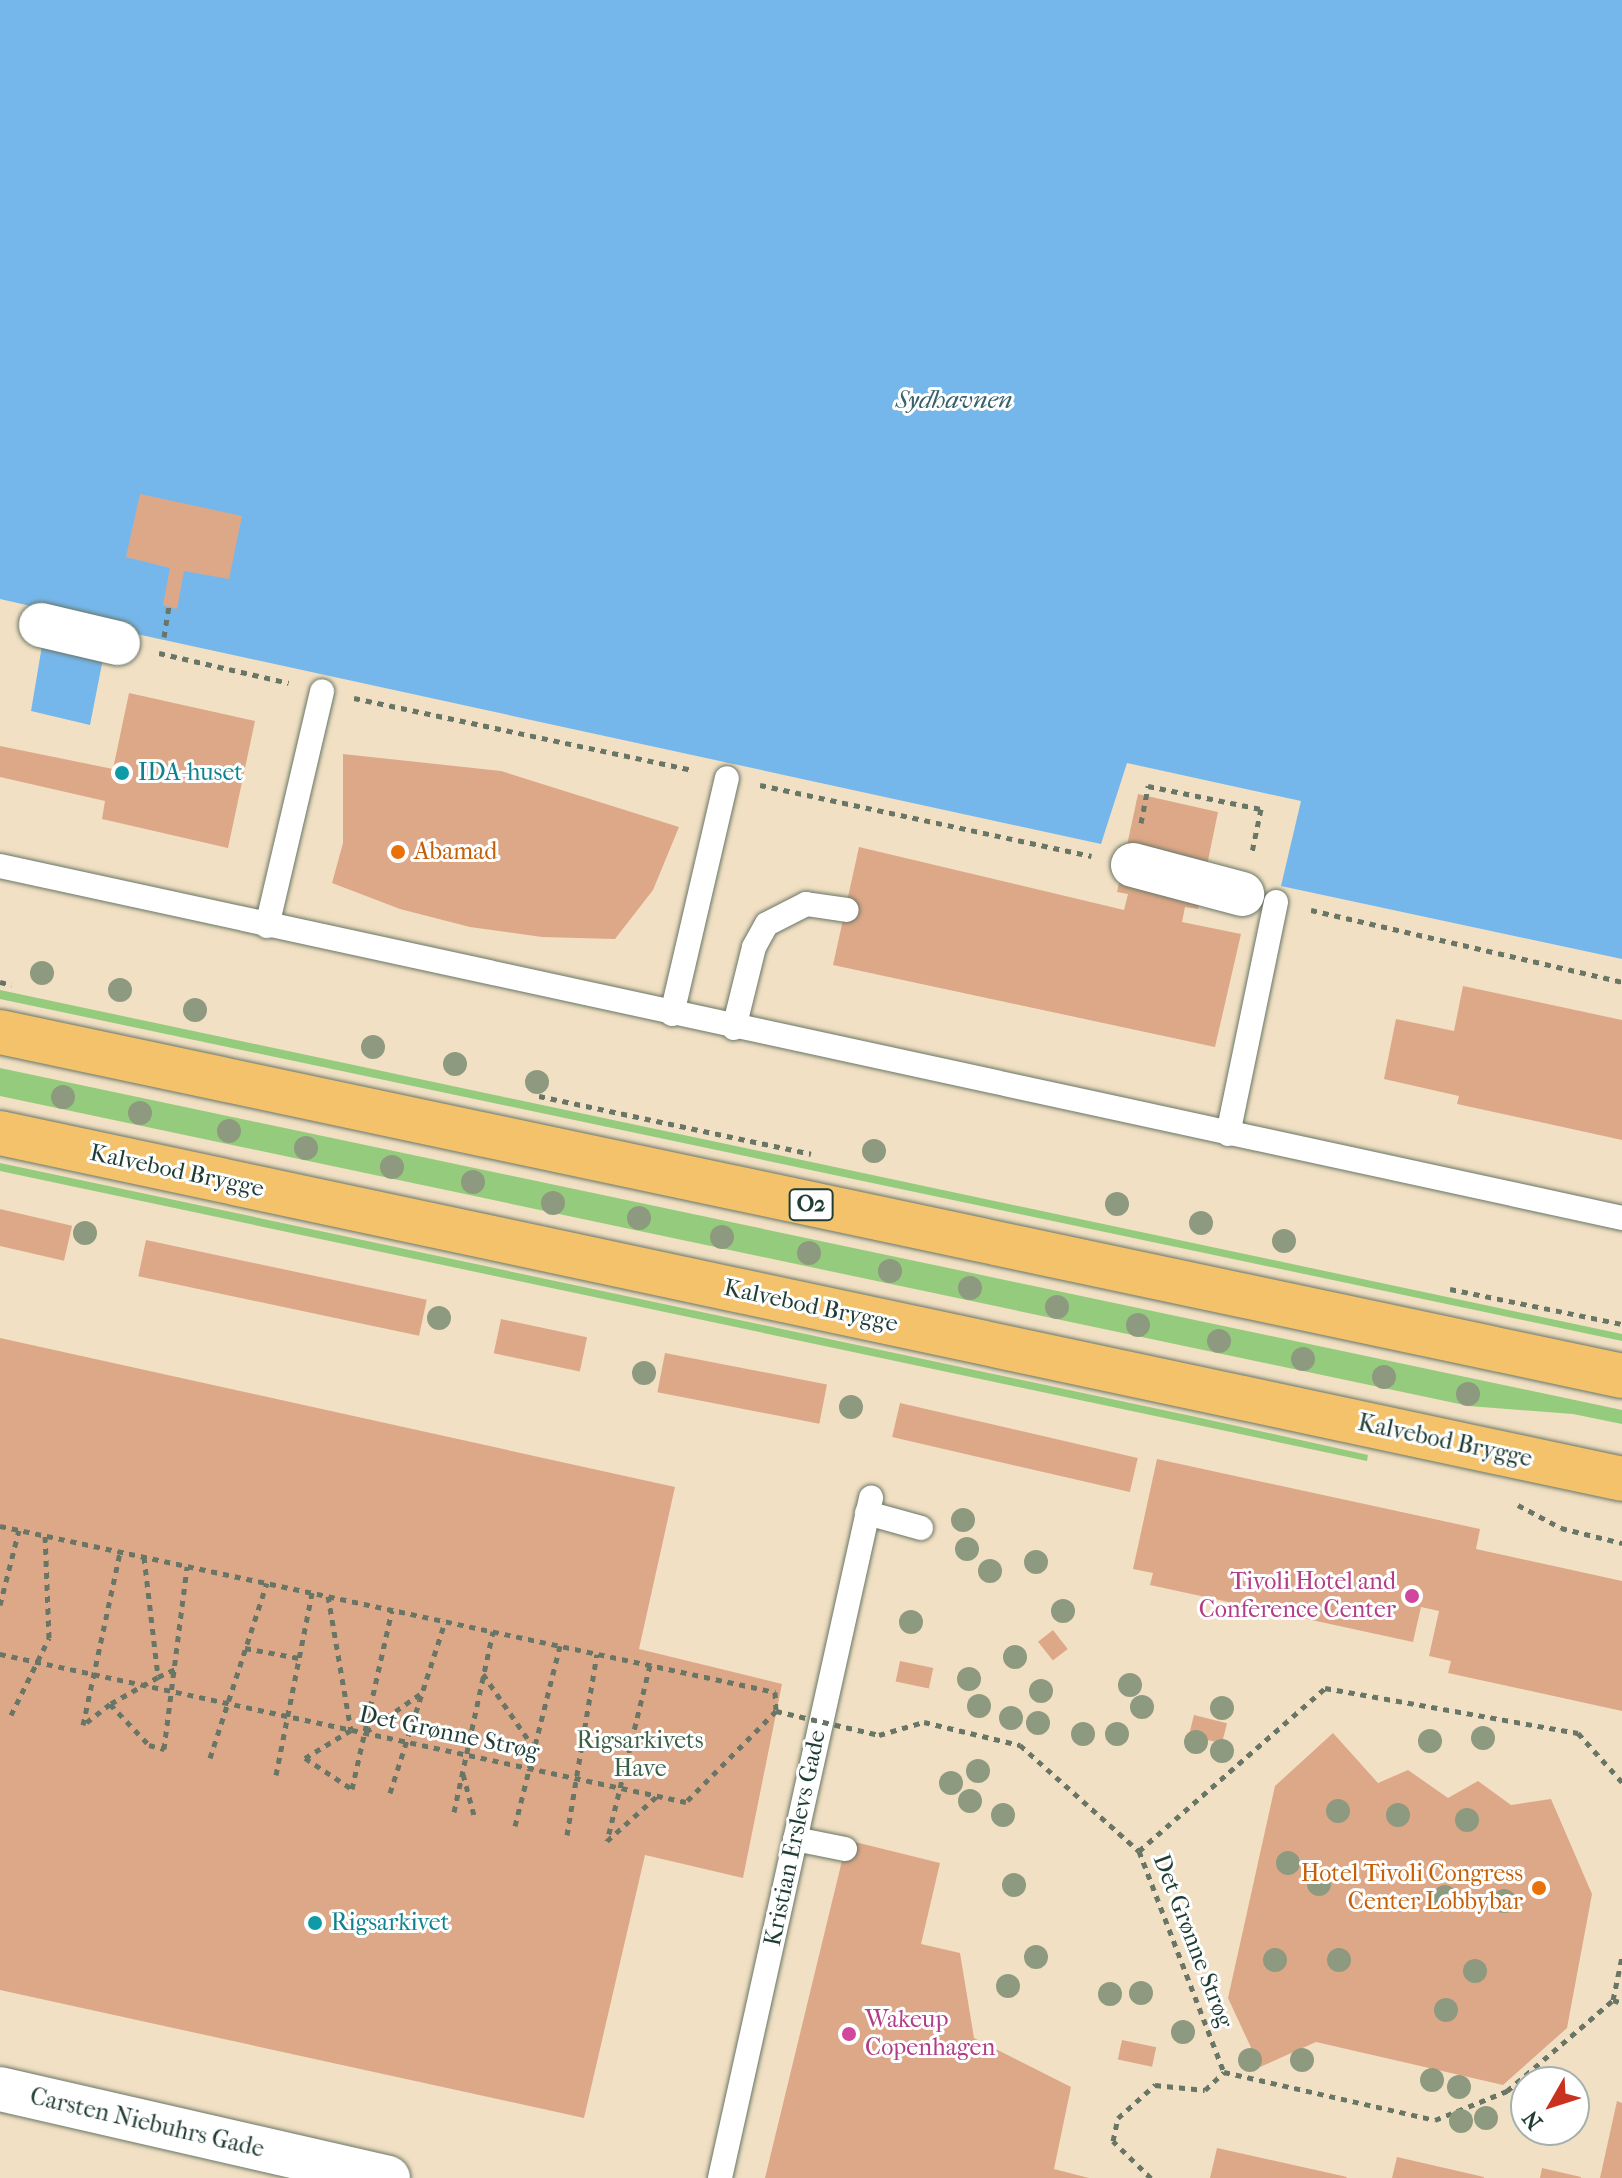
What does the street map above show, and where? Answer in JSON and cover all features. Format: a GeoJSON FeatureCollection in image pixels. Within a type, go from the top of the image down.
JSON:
{"type":"FeatureCollection","features":[{"type":"Feature","properties":{"kind":"main road","name":"O2"},"geometry":{"type":"LineString","coordinates":[[0,1032],[1622,1376]]}},
{"type":"Feature","properties":{"kind":"main road","name":"Kalvebod Brygge"},"geometry":{"type":"LineString","coordinates":[[0,1133],[1622,1479]]}},
{"type":"Feature","properties":{"kind":"street"},"geometry":{"type":"LineString","coordinates":[[41,625],[118,643]]}},
{"type":"Feature","properties":{"kind":"street"},"geometry":{"type":"LineString","coordinates":[[1133,865],[1259,898]]}},
{"type":"Feature","properties":{"kind":"street","name":"Carsten Niebuhrs Gade"},"geometry":{"type":"LineString","coordinates":[[0,2089],[388,2178]]}},
{"type":"Feature","properties":{"kind":"lane"},"geometry":{"type":"LineString","coordinates":[[267,926],[322,691]]}},
{"type":"Feature","properties":{"kind":"lane"},"geometry":{"type":"LineString","coordinates":[[672,1014],[727,778]]}},
{"type":"Feature","properties":{"kind":"lane"},"geometry":{"type":"LineString","coordinates":[[0,866],[734,1028],[1622,1218]]}},
{"type":"Feature","properties":{"kind":"lane"},"geometry":{"type":"LineString","coordinates":[[1228,1134],[1259,898]]}},
{"type":"Feature","properties":{"kind":"lane"},"geometry":{"type":"LineString","coordinates":[[734,1028],[754,947],[767,924],[806,904],[847,910]]}},
{"type":"Feature","properties":{"kind":"lane","name":"Kristian Erslevs Gade"},"geometry":{"type":"LineString","coordinates":[[720,2178],[869,1505],[921,1528]]}},
{"type":"Feature","properties":{"kind":"lane"},"geometry":{"type":"LineString","coordinates":[[795,1839],[845,1849]]}},
{"type":"Feature","properties":{"kind":"path"},"geometry":{"type":"LineString","coordinates":[[162,653],[169,606]]}},
{"type":"Feature","properties":{"kind":"path"},"geometry":{"type":"LineString","coordinates":[[118,643],[322,691],[1133,865],[1148,786],[1261,809],[1259,898],[1622,982]]}},
{"type":"Feature","properties":{"kind":"path"},"geometry":{"type":"LineString","coordinates":[[0,1526],[775,1692],[776,1711]]}},
{"type":"Feature","properties":{"kind":"path"},"geometry":{"type":"LineString","coordinates":[[0,1605],[19,1530]]}},
{"type":"Feature","properties":{"kind":"path"},"geometry":{"type":"LineString","coordinates":[[11,1715],[49,1638],[45,1535]]}},
{"type":"Feature","properties":{"kind":"path"},"geometry":{"type":"LineString","coordinates":[[120,1552],[83,1725],[110,1704],[175,1669]]}},
{"type":"Feature","properties":{"kind":"path"},"geometry":{"type":"LineString","coordinates":[[144,1557],[158,1677]]}},
{"type":"Feature","properties":{"kind":"path"},"geometry":{"type":"LineString","coordinates":[[110,1704],[149,1745],[164,1749],[187,1566]]}},
{"type":"Feature","properties":{"kind":"path"},"geometry":{"type":"LineString","coordinates":[[210,1758],[267,1583]]}},
{"type":"Feature","properties":{"kind":"path"},"geometry":{"type":"LineString","coordinates":[[276,1775],[312,1593]]}},
{"type":"Feature","properties":{"kind":"path"},"geometry":{"type":"LineString","coordinates":[[328,1596],[351,1730],[305,1758],[352,1789],[392,1610]]}},
{"type":"Feature","properties":{"kind":"path"},"geometry":{"type":"LineString","coordinates":[[390,1793],[445,1622]]}},
{"type":"Feature","properties":{"kind":"path"},"geometry":{"type":"LineString","coordinates":[[454,1812],[493,1631]]}},
{"type":"Feature","properties":{"kind":"path"},"geometry":{"type":"LineString","coordinates":[[515,1826],[560,1646]]}},
{"type":"Feature","properties":{"kind":"path"},"geometry":{"type":"LineString","coordinates":[[245,1648],[299,1658]]}},
{"type":"Feature","properties":{"kind":"path","name":"Det Grønne Strøg"},"geometry":{"type":"LineString","coordinates":[[0,1654],[686,1802],[776,1711],[879,1735],[924,1722],[1020,1745],[1139,1851],[1224,2072]]}},
{"type":"Feature","properties":{"kind":"path"},"geometry":{"type":"LineString","coordinates":[[567,1835],[597,1654]]}},
{"type":"Feature","properties":{"kind":"path"},"geometry":{"type":"LineString","coordinates":[[650,1665],[607,1841],[656,1796]]}},
{"type":"Feature","properties":{"kind":"path"},"geometry":{"type":"LineString","coordinates":[[483,1674],[534,1749]]}},
{"type":"Feature","properties":{"kind":"path"},"geometry":{"type":"LineString","coordinates":[[1139,1851],[1325,1688],[1578,1733],[1622,1782]]}},
{"type":"Feature","properties":{"kind":"path"},"geometry":{"type":"LineString","coordinates":[[365,1733],[422,1693]]}},
{"type":"Feature","properties":{"kind":"path"},"geometry":{"type":"LineString","coordinates":[[462,1770],[474,1815]]}},
{"type":"Feature","properties":{"kind":"path"},"geometry":{"type":"LineString","coordinates":[[1151,2178],[1113,2141],[1118,2118],[1155,2085],[1205,2090],[1224,2072],[1435,2120],[1507,2091],[1613,2000],[1622,1957]]}},
{"type":"Feature","properties":{"kind":"path"},"geometry":{"type":"LineString","coordinates":[[1613,2000],[1622,2003]]}},
{"type":"Feature","properties":{"kind":"green space"},"geometry":{"type":"Polygon","coordinates":[[[0,990],[1622,1334],[1622,1341],[0,999],[0,990]]]}},
{"type":"Feature","properties":{"kind":"green space"},"geometry":{"type":"Polygon","coordinates":[[[0,1068],[1622,1410],[1622,1424],[1573,1414],[1469,1406],[0,1096],[0,1068]]]}},
{"type":"Feature","properties":{"kind":"green space"},"geometry":{"type":"Polygon","coordinates":[[[0,1163],[1196,1417],[1368,1455],[1367,1461],[0,1171],[0,1163]]]}},
{"type":"Feature","properties":{"kind":"water","name":"Sydhavnen"},"geometry":{"type":"Polygon","coordinates":[[[0,0],[1622,0],[1622,959],[1281,886],[1301,801],[1127,763],[1101,844],[109,628],[90,725],[31,711],[48,610],[0,599],[0,0]]]}},
{"type":"Feature","properties":{"kind":"building"},"geometry":{"type":"Polygon","coordinates":[[[140,494],[242,516],[229,579],[184,571],[177,609],[163,605],[170,568],[126,557],[140,494]]]}},
{"type":"Feature","properties":{"kind":"building","name":"IDA-huset"},"geometry":{"type":"Polygon","coordinates":[[[129,693],[255,721],[228,848],[102,819],[105,801],[0,777],[0,746],[113,769],[129,693]]]}},
{"type":"Feature","properties":{"kind":"building"},"geometry":{"type":"Polygon","coordinates":[[[343,754],[501,771],[679,827],[653,890],[615,939],[542,937],[470,927],[400,909],[332,883],[343,843],[343,754]]]}},
{"type":"Feature","properties":{"kind":"building"},"geometry":{"type":"Polygon","coordinates":[[[1138,794],[1218,812],[1198,909],[1185,907],[1182,922],[1241,934],[1215,1047],[833,965],[859,847],[1124,910],[1128,894],[1117,892],[1138,794]]]}},
{"type":"Feature","properties":{"kind":"building"},"geometry":{"type":"Polygon","coordinates":[[[1463,986],[1622,1020],[1622,1140],[1457,1104],[1459,1096],[1384,1079],[1396,1019],[1454,1031],[1463,986]]]}},
{"type":"Feature","properties":{"kind":"building"},"geometry":{"type":"Polygon","coordinates":[[[0,1209],[72,1226],[64,1261],[0,1246],[0,1209]]]}},
{"type":"Feature","properties":{"kind":"building"},"geometry":{"type":"Polygon","coordinates":[[[146,1240],[427,1300],[419,1336],[138,1276],[146,1240]]]}},
{"type":"Feature","properties":{"kind":"building"},"geometry":{"type":"Polygon","coordinates":[[[501,1319],[587,1337],[580,1372],[494,1353],[501,1319]]]}},
{"type":"Feature","properties":{"kind":"building"},"geometry":{"type":"Polygon","coordinates":[[[0,1338],[675,1487],[639,1649],[782,1684],[743,1878],[645,1855],[584,2118],[0,1990],[0,1338]]]}},
{"type":"Feature","properties":{"kind":"building"},"geometry":{"type":"Polygon","coordinates":[[[665,1353],[827,1384],[819,1424],[657,1392],[665,1353]]]}},
{"type":"Feature","properties":{"kind":"building"},"geometry":{"type":"Polygon","coordinates":[[[900,1403],[1138,1458],[1130,1492],[892,1437],[900,1403]]]}},
{"type":"Feature","properties":{"kind":"building","name":"Tivoli Hotel and Conference Center"},"geometry":{"type":"Polygon","coordinates":[[[1157,1459],[1480,1529],[1476,1549],[1622,1581],[1622,1711],[1448,1673],[1451,1661],[1429,1656],[1439,1611],[1421,1607],[1413,1642],[1150,1585],[1153,1573],[1133,1569],[1157,1459]]]}},
{"type":"Feature","properties":{"kind":"building"},"geometry":{"type":"Polygon","coordinates":[[[1053,1630],[1068,1649],[1053,1661],[1038,1642],[1053,1630]]]}},
{"type":"Feature","properties":{"kind":"building"},"geometry":{"type":"Polygon","coordinates":[[[900,1661],[933,1668],[929,1689],[896,1682],[900,1661]]]}},
{"type":"Feature","properties":{"kind":"building"},"geometry":{"type":"Polygon","coordinates":[[[1194,1715],[1227,1723],[1222,1744],[1189,1735],[1194,1715]]]}},
{"type":"Feature","properties":{"kind":"building"},"geometry":{"type":"Polygon","coordinates":[[[1333,1733],[1378,1783],[1408,1770],[1448,1798],[1478,1781],[1511,1805],[1551,1799],[1592,1894],[1567,2028],[1524,2066],[1510,2066],[1510,2079],[1503,2085],[1316,2042],[1260,2067],[1228,1998],[1275,1786],[1333,1733]]]}},
{"type":"Feature","properties":{"kind":"building","name":"Wakeup Copenhagen"},"geometry":{"type":"Polygon","coordinates":[[[847,1840],[940,1863],[921,1944],[960,1953],[974,2038],[1071,2087],[1054,2169],[1089,2178],[765,2178],[847,1840]]]}},
{"type":"Feature","properties":{"kind":"building"},"geometry":{"type":"Polygon","coordinates":[[[1122,2040],[1156,2047],[1152,2067],[1118,2060],[1122,2040]]]}},
{"type":"Feature","properties":{"kind":"building"},"geometry":{"type":"Polygon","coordinates":[[[1617,2101],[1622,2103],[1622,2178],[1600,2178],[1617,2101]]]}},
{"type":"Feature","properties":{"kind":"building"},"geometry":{"type":"Polygon","coordinates":[[[1217,2148],[1347,2177],[1210,2178],[1217,2148]]]}},
{"type":"Feature","properties":{"kind":"building"},"geometry":{"type":"Polygon","coordinates":[[[1397,2157],[1484,2177],[1484,2178],[1392,2178],[1397,2157]]]}},
{"type":"Feature","properties":{"kind":"building"},"geometry":{"type":"Polygon","coordinates":[[[1542,2168],[1581,2177],[1581,2178],[1540,2178],[1542,2168]]]}},
{"type":"Feature","properties":{"kind":"place","name":"IDA-huset"},"geometry":{"type":"Point","coordinates":[122,773]}},
{"type":"Feature","properties":{"kind":"place","name":"Abamad"},"geometry":{"type":"Point","coordinates":[398,852]}},
{"type":"Feature","properties":{"kind":"place","name":"Tivoli Hotel and Conference Center"},"geometry":{"type":"Point","coordinates":[1412,1596]}},
{"type":"Feature","properties":{"kind":"place","name":"Hotel Tivoli Congress Center Lobbybar"},"geometry":{"type":"Point","coordinates":[1539,1888]}},
{"type":"Feature","properties":{"kind":"place","name":"Rigsarkivet"},"geometry":{"type":"Point","coordinates":[315,1923]}},
{"type":"Feature","properties":{"kind":"place","name":"Wakeup Copenhagen"},"geometry":{"type":"Point","coordinates":[849,2034]}},
{"type":"Feature","properties":{"kind":"park label","name":"Rigsarkivets Have"},"geometry":{"type":"Point","coordinates":[640,1755]}}]}
